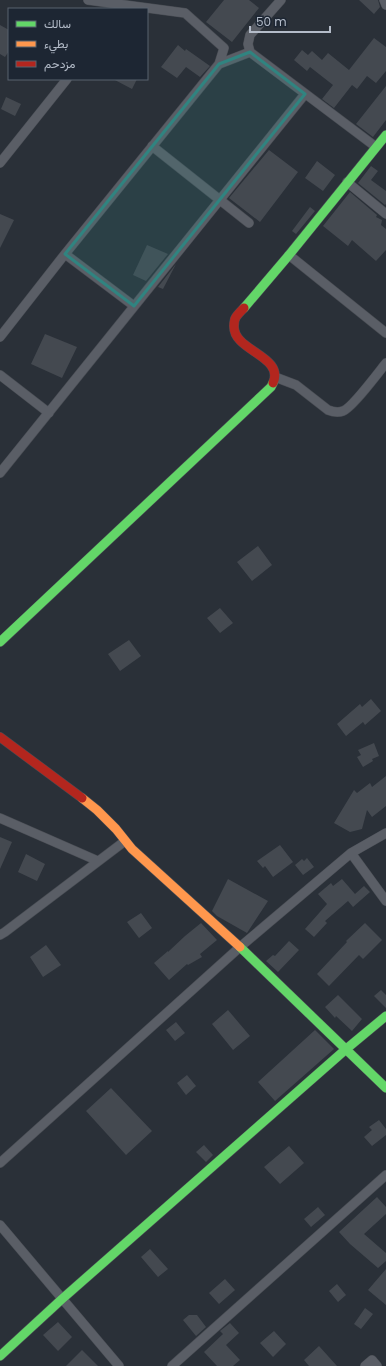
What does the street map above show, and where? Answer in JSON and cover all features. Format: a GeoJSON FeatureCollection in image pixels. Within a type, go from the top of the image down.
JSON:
{"type":"FeatureCollection","features":[{"type":"Feature","properties":{"kind":"street"},"geometry":{"type":"LineString","coordinates":[[0,337],[65,254],[219,64],[224,48],[185,12],[88,0]]}},
{"type":"Feature","properties":{"kind":"street"},"geometry":{"type":"LineString","coordinates":[[281,0],[250,35],[248,44],[250,52],[376,147]]}},
{"type":"Feature","properties":{"kind":"street"},"geometry":{"type":"LineString","coordinates":[[384,0],[386,5]]}},
{"type":"Feature","properties":{"kind":"street"},"geometry":{"type":"LineString","coordinates":[[219,64],[250,52]]}},
{"type":"Feature","properties":{"kind":"street"},"geometry":{"type":"LineString","coordinates":[[0,163],[66,80]]}},
{"type":"Feature","properties":{"kind":"street"},"geometry":{"type":"LineString","coordinates":[[0,473],[305,94]]}},
{"type":"Feature","properties":{"kind":"street"},"geometry":{"type":"LineString","coordinates":[[0,642],[271,388],[275,377],[274,370],[270,364],[238,338],[234,326],[237,314],[288,255],[386,135]]}},
{"type":"Feature","properties":{"kind":"street"},"geometry":{"type":"LineString","coordinates":[[152,146],[250,223]]}},
{"type":"Feature","properties":{"kind":"street"},"geometry":{"type":"LineString","coordinates":[[347,182],[386,214]]}},
{"type":"Feature","properties":{"kind":"street"},"geometry":{"type":"LineString","coordinates":[[65,254],[134,306]]}},
{"type":"Feature","properties":{"kind":"street"},"geometry":{"type":"LineString","coordinates":[[288,255],[386,333]]}},
{"type":"Feature","properties":{"kind":"street"},"geometry":{"type":"LineString","coordinates":[[275,377],[296,385],[328,410],[339,412],[349,408],[386,363]]}},
{"type":"Feature","properties":{"kind":"street"},"geometry":{"type":"LineString","coordinates":[[0,375],[48,413]]}},
{"type":"Feature","properties":{"kind":"street"},"geometry":{"type":"LineString","coordinates":[[0,737],[97,810],[142,858],[240,947],[386,1088]]}},
{"type":"Feature","properties":{"kind":"street"},"geometry":{"type":"LineString","coordinates":[[0,818],[98,861]]}},
{"type":"Feature","properties":{"kind":"street"},"geometry":{"type":"LineString","coordinates":[[0,1163],[240,947],[351,853],[386,833]]}},
{"type":"Feature","properties":{"kind":"street"},"geometry":{"type":"LineString","coordinates":[[2,932],[125,841]]}},
{"type":"Feature","properties":{"kind":"street"},"geometry":{"type":"LineString","coordinates":[[351,853],[386,901]]}},
{"type":"Feature","properties":{"kind":"street"},"geometry":{"type":"LineString","coordinates":[[0,1356],[62,1299],[345,1050],[386,1016]]}},
{"type":"Feature","properties":{"kind":"street"},"geometry":{"type":"LineString","coordinates":[[172,1366],[386,1175]]}},
{"type":"Feature","properties":{"kind":"street"},"geometry":{"type":"LineString","coordinates":[[0,1225],[120,1366]]}},
{"type":"Feature","properties":{"kind":"street"},"geometry":{"type":"LineString","coordinates":[[364,1366],[372,1360],[378,1366]]}},
{"type":"Feature","properties":{"kind":"highlighted area"},"geometry":{"type":"Polygon","coordinates":[[[250,52],[305,94],[134,306],[65,254],[219,64],[250,52]]]}},
{"type":"Feature","properties":{"kind":"building"},"geometry":{"type":"Polygon","coordinates":[[[224,0],[249,0],[259,8],[232,42],[206,22],[224,0]]]}},
{"type":"Feature","properties":{"kind":"building"},"geometry":{"type":"Polygon","coordinates":[[[359,0],[378,0],[380,7],[374,14],[359,0]]]}},
{"type":"Feature","properties":{"kind":"building"},"geometry":{"type":"Polygon","coordinates":[[[0,25],[8,29],[8,52],[5,57],[0,54],[0,25]]]}},
{"type":"Feature","properties":{"kind":"building"},"geometry":{"type":"Polygon","coordinates":[[[374,38],[386,47],[386,71],[376,83],[367,76],[357,89],[352,85],[334,108],[322,99],[333,85],[310,67],[307,71],[294,60],[302,50],[308,55],[312,51],[322,60],[328,53],[349,70],[374,38]]]}},
{"type":"Feature","properties":{"kind":"building"},"geometry":{"type":"Polygon","coordinates":[[[178,45],[210,66],[200,77],[186,67],[177,78],[161,67],[178,45]]]}},
{"type":"Feature","properties":{"kind":"building"},"geometry":{"type":"Polygon","coordinates":[[[115,80],[136,80],[132,89],[115,80]]]}},
{"type":"Feature","properties":{"kind":"building"},"geometry":{"type":"Polygon","coordinates":[[[386,86],[386,120],[373,137],[356,124],[386,86]]]}},
{"type":"Feature","properties":{"kind":"building"},"geometry":{"type":"Polygon","coordinates":[[[6,97],[21,104],[15,116],[1,109],[6,97]]]}},
{"type":"Feature","properties":{"kind":"building"},"geometry":{"type":"Polygon","coordinates":[[[269,150],[298,172],[260,222],[229,198],[269,150]]]}},
{"type":"Feature","properties":{"kind":"building"},"geometry":{"type":"Polygon","coordinates":[[[317,161],[335,175],[323,191],[305,178],[317,161]]]}},
{"type":"Feature","properties":{"kind":"building"},"geometry":{"type":"Polygon","coordinates":[[[371,166],[378,171],[371,180],[386,191],[385,205],[358,183],[371,166]]]}},
{"type":"Feature","properties":{"kind":"building"},"geometry":{"type":"Polygon","coordinates":[[[350,192],[377,215],[376,217],[382,220],[381,225],[386,229],[386,250],[376,261],[352,240],[348,246],[323,226],[350,192]]]}},
{"type":"Feature","properties":{"kind":"building"},"geometry":{"type":"Polygon","coordinates":[[[310,207],[315,211],[296,234],[292,231],[310,207]]]}},
{"type":"Feature","properties":{"kind":"building"},"geometry":{"type":"Polygon","coordinates":[[[0,214],[14,220],[0,248],[0,214]]]}},
{"type":"Feature","properties":{"kind":"building"},"geometry":{"type":"Polygon","coordinates":[[[147,245],[168,254],[146,281],[133,275],[147,245]]]}},
{"type":"Feature","properties":{"kind":"building"},"geometry":{"type":"Polygon","coordinates":[[[176,264],[163,289],[158,287],[176,264]]]}},
{"type":"Feature","properties":{"kind":"building"},"geometry":{"type":"Polygon","coordinates":[[[45,334],[77,347],[62,378],[31,364],[45,334]]]}},
{"type":"Feature","properties":{"kind":"building"},"geometry":{"type":"Polygon","coordinates":[[[258,546],[272,565],[252,581],[237,562],[258,546]]]}},
{"type":"Feature","properties":{"kind":"building"},"geometry":{"type":"Polygon","coordinates":[[[220,608],[233,623],[220,633],[207,618],[220,608]]]}},
{"type":"Feature","properties":{"kind":"building"},"geometry":{"type":"Polygon","coordinates":[[[129,640],[141,656],[120,671],[108,654],[129,640]]]}},
{"type":"Feature","properties":{"kind":"building"},"geometry":{"type":"Polygon","coordinates":[[[371,699],[381,711],[365,725],[363,722],[346,736],[337,724],[360,704],[362,707],[371,699]]]}},
{"type":"Feature","properties":{"kind":"building"},"geometry":{"type":"Polygon","coordinates":[[[374,743],[379,756],[372,759],[373,761],[363,767],[357,757],[361,755],[358,750],[374,743]]]}},
{"type":"Feature","properties":{"kind":"building"},"geometry":{"type":"Polygon","coordinates":[[[386,776],[386,806],[372,817],[367,810],[362,829],[350,832],[334,823],[354,790],[357,793],[370,783],[372,787],[386,776]]]}},
{"type":"Feature","properties":{"kind":"building"},"geometry":{"type":"Polygon","coordinates":[[[0,837],[12,842],[0,869],[0,837]]]}},
{"type":"Feature","properties":{"kind":"building"},"geometry":{"type":"Polygon","coordinates":[[[280,845],[293,862],[273,877],[265,866],[263,868],[257,861],[280,845]]]}},
{"type":"Feature","properties":{"kind":"building"},"geometry":{"type":"Polygon","coordinates":[[[26,854],[45,864],[37,881],[18,872],[26,854]]]}},
{"type":"Feature","properties":{"kind":"building"},"geometry":{"type":"Polygon","coordinates":[[[307,858],[314,867],[303,875],[295,865],[302,859],[304,861],[307,858]]]}},
{"type":"Feature","properties":{"kind":"building"},"geometry":{"type":"Polygon","coordinates":[[[228,879],[268,901],[247,933],[217,916],[212,911],[228,879]]]}},
{"type":"Feature","properties":{"kind":"building"},"geometry":{"type":"Polygon","coordinates":[[[342,879],[355,894],[364,886],[370,892],[353,907],[348,901],[325,921],[327,923],[314,937],[305,929],[327,904],[318,894],[331,883],[333,886],[342,879]]]}},
{"type":"Feature","properties":{"kind":"building"},"geometry":{"type":"Polygon","coordinates":[[[141,913],[152,928],[139,938],[127,922],[141,913]]]}},
{"type":"Feature","properties":{"kind":"building"},"geometry":{"type":"Polygon","coordinates":[[[201,923],[217,940],[200,954],[202,957],[188,965],[187,964],[169,980],[154,963],[201,923]]]}},
{"type":"Feature","properties":{"kind":"building"},"geometry":{"type":"Polygon","coordinates":[[[365,923],[382,940],[363,959],[359,955],[329,986],[317,974],[347,942],[346,941],[365,923]]]}},
{"type":"Feature","properties":{"kind":"building"},"geometry":{"type":"Polygon","coordinates":[[[289,941],[299,950],[278,972],[266,961],[273,955],[275,956],[289,941]]]}},
{"type":"Feature","properties":{"kind":"building"},"geometry":{"type":"Polygon","coordinates":[[[46,945],[61,965],[43,977],[30,957],[46,945]]]}},
{"type":"Feature","properties":{"kind":"building"},"geometry":{"type":"Polygon","coordinates":[[[381,990],[386,995],[386,1008],[374,996],[381,990]]]}},
{"type":"Feature","properties":{"kind":"building"},"geometry":{"type":"Polygon","coordinates":[[[338,995],[362,1019],[352,1031],[336,1016],[335,1018],[325,1007],[338,995]]]}},
{"type":"Feature","properties":{"kind":"building"},"geometry":{"type":"Polygon","coordinates":[[[228,1010],[250,1036],[233,1050],[212,1024],[228,1010]]]}},
{"type":"Feature","properties":{"kind":"building"},"geometry":{"type":"Polygon","coordinates":[[[176,1022],[185,1033],[175,1041],[166,1030],[176,1022]]]}},
{"type":"Feature","properties":{"kind":"building"},"geometry":{"type":"Polygon","coordinates":[[[315,1030],[334,1049],[275,1101],[258,1082],[315,1030]]]}},
{"type":"Feature","properties":{"kind":"building"},"geometry":{"type":"Polygon","coordinates":[[[187,1075],[196,1086],[186,1095],[177,1083],[187,1075]]]}},
{"type":"Feature","properties":{"kind":"building"},"geometry":{"type":"Polygon","coordinates":[[[111,1088],[152,1131],[126,1155],[86,1111],[111,1088]]]}},
{"type":"Feature","properties":{"kind":"building"},"geometry":{"type":"Polygon","coordinates":[[[379,1120],[386,1129],[386,1135],[372,1146],[364,1137],[372,1130],[369,1127],[379,1120]]]}},
{"type":"Feature","properties":{"kind":"building"},"geometry":{"type":"Polygon","coordinates":[[[204,1145],[213,1155],[206,1162],[196,1152],[204,1145]]]}},
{"type":"Feature","properties":{"kind":"building"},"geometry":{"type":"Polygon","coordinates":[[[289,1146],[304,1163],[280,1184],[264,1167],[289,1146]]]}},
{"type":"Feature","properties":{"kind":"building"},"geometry":{"type":"Polygon","coordinates":[[[377,1197],[386,1207],[386,1214],[364,1234],[386,1253],[386,1261],[378,1268],[350,1244],[339,1232],[377,1197]]]}},
{"type":"Feature","properties":{"kind":"building"},"geometry":{"type":"Polygon","coordinates":[[[318,1207],[325,1215],[311,1227],[304,1219],[318,1207]]]}},
{"type":"Feature","properties":{"kind":"building"},"geometry":{"type":"Polygon","coordinates":[[[150,1249],[168,1269],[158,1277],[141,1257],[150,1249]]]}},
{"type":"Feature","properties":{"kind":"building"},"geometry":{"type":"Polygon","coordinates":[[[386,1269],[386,1305],[368,1290],[386,1269]]]}},
{"type":"Feature","properties":{"kind":"building"},"geometry":{"type":"Polygon","coordinates":[[[225,1279],[235,1290],[219,1304],[209,1293],[225,1279]]]}},
{"type":"Feature","properties":{"kind":"building"},"geometry":{"type":"Polygon","coordinates":[[[337,1284],[346,1295],[338,1302],[329,1291],[337,1284]]]}},
{"type":"Feature","properties":{"kind":"building"},"geometry":{"type":"Polygon","coordinates":[[[365,1308],[373,1314],[361,1329],[354,1324],[365,1308]]]}},
{"type":"Feature","properties":{"kind":"building"},"geometry":{"type":"Polygon","coordinates":[[[189,1315],[197,1315],[206,1327],[196,1336],[183,1320],[189,1315]]]}},
{"type":"Feature","properties":{"kind":"building"},"geometry":{"type":"Polygon","coordinates":[[[58,1322],[72,1337],[58,1351],[43,1335],[58,1322]]]}},
{"type":"Feature","properties":{"kind":"building"},"geometry":{"type":"Polygon","coordinates":[[[230,1323],[239,1333],[226,1345],[240,1360],[233,1366],[217,1366],[204,1352],[223,1334],[220,1331],[230,1323]]]}},
{"type":"Feature","properties":{"kind":"building"},"geometry":{"type":"Polygon","coordinates":[[[274,1331],[286,1344],[273,1357],[260,1343],[274,1331]]]}},
{"type":"Feature","properties":{"kind":"building"},"geometry":{"type":"Polygon","coordinates":[[[319,1346],[337,1366],[309,1366],[304,1360],[319,1346]]]}},
{"type":"Feature","properties":{"kind":"building"},"geometry":{"type":"Polygon","coordinates":[[[82,1350],[98,1366],[66,1366],[82,1350]]]}},
{"type":"Feature","properties":{"kind":"traffic: fast"},"geometry":{"type":"LineString","coordinates":[[244,308],[386,135]]}},
{"type":"Feature","properties":{"kind":"traffic: fast"},"geometry":{"type":"LineString","coordinates":[[0,642],[271,387],[273,383]]}},
{"type":"Feature","properties":{"kind":"traffic: fast"},"geometry":{"type":"LineString","coordinates":[[240,947],[386,1088]]}},
{"type":"Feature","properties":{"kind":"traffic: fast"},"geometry":{"type":"LineString","coordinates":[[0,1356],[62,1299],[345,1050],[386,1016]]}},
{"type":"Feature","properties":{"kind":"traffic: slow"},"geometry":{"type":"LineString","coordinates":[[82,798],[97,810],[116,829],[132,849],[240,947]]}},
{"type":"Feature","properties":{"kind":"traffic: jam"},"geometry":{"type":"LineString","coordinates":[[244,308],[234,320],[236,335],[241,342],[272,366],[275,374],[273,383]]}},
{"type":"Feature","properties":{"kind":"traffic: jam"},"geometry":{"type":"LineString","coordinates":[[0,737],[82,798]]}}]}
